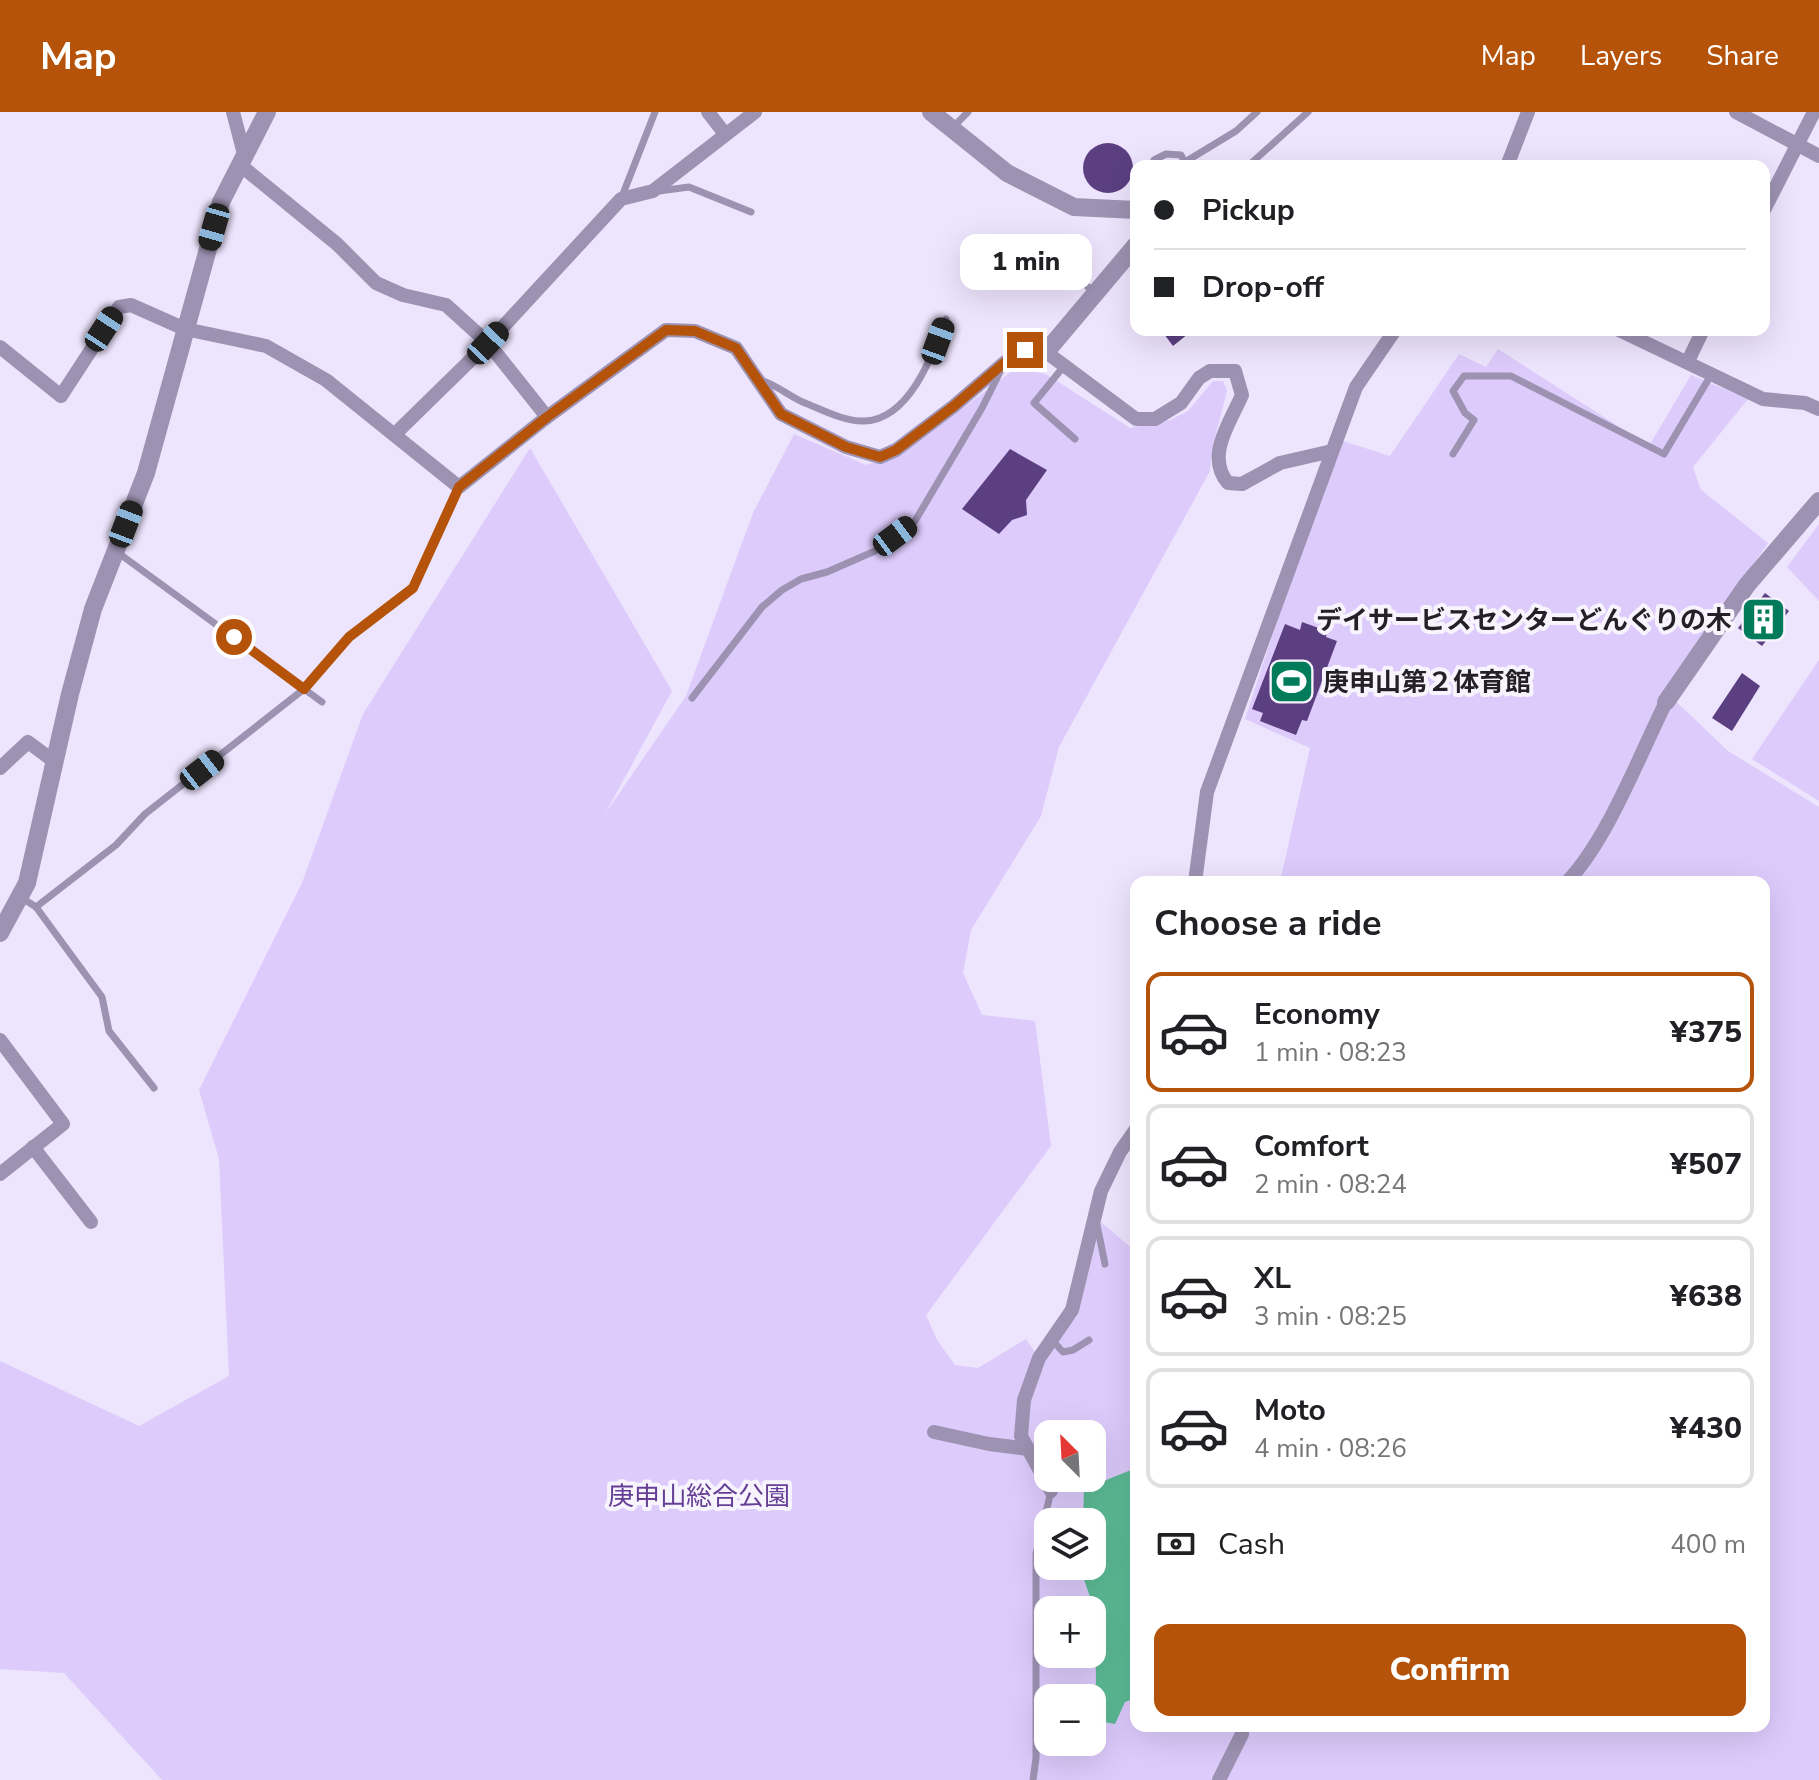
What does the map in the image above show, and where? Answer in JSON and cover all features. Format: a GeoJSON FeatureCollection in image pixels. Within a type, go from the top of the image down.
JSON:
{"type":"FeatureCollection","features":[{"type":"Feature","properties":{"kind":"street"},"geometry":{"type":"LineString","coordinates":[[233,112],[241,159],[376,283],[403,295],[446,305],[488,343],[547,417]]}},
{"type":"Feature","properties":{"kind":"street"},"geometry":{"type":"LineString","coordinates":[[1,928],[28,902],[27,883],[93,609],[146,473],[221,202],[267,112]]}},
{"type":"Feature","properties":{"kind":"street"},"geometry":{"type":"LineString","coordinates":[[708,112],[725,134]]}},
{"type":"Feature","properties":{"kind":"street"},"geometry":{"type":"LineString","coordinates":[[395,434],[488,343],[621,199],[653,191],[755,112]]}},
{"type":"Feature","properties":{"kind":"street"},"geometry":{"type":"LineString","coordinates":[[931,112],[1007,173],[1074,207],[1130,210]]}},
{"type":"Feature","properties":{"kind":"street"},"geometry":{"type":"LineString","coordinates":[[1509,160],[1528,112]]}},
{"type":"Feature","properties":{"kind":"street"},"geometry":{"type":"LineString","coordinates":[[1736,112],[1819,156]]}},
{"type":"Feature","properties":{"kind":"street"},"geometry":{"type":"LineString","coordinates":[[1770,198],[1814,112]]}},
{"type":"Feature","properties":{"kind":"street"},"geometry":{"type":"LineString","coordinates":[[1046,352],[1130,252]]}},
{"type":"Feature","properties":{"kind":"street"},"geometry":{"type":"LineString","coordinates":[[0,347],[61,396],[119,307],[131,305],[185,329],[266,346],[326,380],[459,487],[547,417],[666,330],[695,331],[736,348],[781,414],[846,447],[880,457],[896,450],[1004,363],[1025,350],[1046,352],[1136,419],[1155,419],[1181,403],[1199,378],[1210,371],[1235,371],[1242,395],[1217,452],[1220,473],[1228,483],[1242,484],[1280,463],[1332,451]]}},
{"type":"Feature","properties":{"kind":"street"},"geometry":{"type":"LineString","coordinates":[[1196,876],[1207,792],[1356,387],[1391,336]]}},
{"type":"Feature","properties":{"kind":"street"},"geometry":{"type":"LineString","coordinates":[[1632,336],[1763,399],[1805,403],[1819,409]]}},
{"type":"Feature","properties":{"kind":"street"},"geometry":{"type":"LineString","coordinates":[[1688,361],[1700,336]]}},
{"type":"Feature","properties":{"kind":"street"},"geometry":{"type":"LineString","coordinates":[[1573,876],[1600,835],[1666,702],[1747,585],[1819,501]]}},
{"type":"Feature","properties":{"kind":"street"},"geometry":{"type":"LineString","coordinates":[[0,768],[28,742],[55,762]]}},
{"type":"Feature","properties":{"kind":"street"},"geometry":{"type":"LineString","coordinates":[[0,1040],[63,1124],[0,1174]]}},
{"type":"Feature","properties":{"kind":"street"},"geometry":{"type":"LineString","coordinates":[[1034,1459],[1021,1436],[1024,1400],[1039,1358],[1072,1310],[1107,1174],[1130,1138]]}},
{"type":"Feature","properties":{"kind":"street"},"geometry":{"type":"LineString","coordinates":[[33,1147],[91,1222]]}},
{"type":"Feature","properties":{"kind":"street"},"geometry":{"type":"LineString","coordinates":[[934,1432],[1029,1449]]}},
{"type":"Feature","properties":{"kind":"street"},"geometry":{"type":"LineString","coordinates":[[1219,1780],[1242,1732]]}},
{"type":"Feature","properties":{"kind":"lane"},"geometry":{"type":"LineString","coordinates":[[621,199],[655,112]]}},
{"type":"Feature","properties":{"kind":"lane"},"geometry":{"type":"LineString","coordinates":[[951,130],[968,112]]}},
{"type":"Feature","properties":{"kind":"lane"},"geometry":{"type":"LineString","coordinates":[[1192,160],[1236,131],[1257,112]]}},
{"type":"Feature","properties":{"kind":"lane"},"geometry":{"type":"LineString","coordinates":[[1255,160],[1308,112]]}},
{"type":"Feature","properties":{"kind":"lane"},"geometry":{"type":"LineString","coordinates":[[1154,160],[1166,154],[1181,155],[1184,160]]}},
{"type":"Feature","properties":{"kind":"lane"},"geometry":{"type":"LineString","coordinates":[[653,191],[689,187],[751,212]]}},
{"type":"Feature","properties":{"kind":"lane"},"geometry":{"type":"LineString","coordinates":[[1081,281],[1096,294]]}},
{"type":"Feature","properties":{"kind":"lane"},"geometry":{"type":"LineString","coordinates":[[755,379],[836,415],[865,421],[892,412],[912,390],[930,364],[946,319]]}},
{"type":"Feature","properties":{"kind":"lane"},"geometry":{"type":"LineString","coordinates":[[692,698],[762,607],[782,590],[801,579],[827,572],[875,551],[915,521],[982,408],[1004,363]]}},
{"type":"Feature","properties":{"kind":"lane"},"geometry":{"type":"LineString","coordinates":[[1064,366],[1034,403],[1075,439]]}},
{"type":"Feature","properties":{"kind":"lane"},"geometry":{"type":"LineString","coordinates":[[1453,454],[1474,420],[1465,413],[1453,391],[1464,376],[1511,376],[1664,454],[1713,373]]}},
{"type":"Feature","properties":{"kind":"lane"},"geometry":{"type":"LineString","coordinates":[[154,1088],[109,1031],[102,997],[28,902],[116,845],[145,814],[304,689],[349,637],[413,588],[459,487]]}},
{"type":"Feature","properties":{"kind":"lane"},"geometry":{"type":"LineString","coordinates":[[116,550],[322,702]]}},
{"type":"Feature","properties":{"kind":"lane"},"geometry":{"type":"LineString","coordinates":[[1095,1215],[1105,1264]]}},
{"type":"Feature","properties":{"kind":"lane"},"geometry":{"type":"LineString","coordinates":[[1052,1340],[1063,1352],[1089,1340]]}},
{"type":"Feature","properties":{"kind":"lane"},"geometry":{"type":"LineString","coordinates":[[1033,1780],[1036,1758],[1036,1554],[1051,1492]]}},
{"type":"Feature","properties":{"kind":"green space","name":"庚申山総合公園"},"geometry":{"type":"Polygon","coordinates":[[[1498,349],[1649,446],[1691,375],[1748,399],[1693,467],[1701,490],[1768,543],[1666,692],[1728,751],[1819,807],[1819,1780],[162,1780],[64,1673],[0,1669],[0,1361],[139,1426],[229,1376],[219,1159],[199,1090],[302,883],[363,714],[530,448],[672,691],[605,814],[686,696],[753,513],[794,434],[866,465],[903,453],[1016,368],[1046,374],[1130,428],[1170,420],[1188,411],[1213,381],[1223,381],[1227,391],[1213,445],[1210,471],[1059,747],[1041,816],[971,930],[963,973],[982,1015],[1035,1021],[1051,1146],[926,1315],[937,1340],[955,1365],[978,1368],[1026,1339],[1035,1352],[1077,1317],[1101,1222],[1130,1247],[1130,1732],[1770,1732],[1770,876],[1281,876],[1310,748],[1245,719],[1299,554],[1343,441],[1390,456],[1459,354],[1486,367],[1498,349]]]}},
{"type":"Feature","properties":{"kind":"green space"},"geometry":{"type":"Polygon","coordinates":[[[1819,524],[1819,601],[1787,567],[1819,524]]]}},
{"type":"Feature","properties":{"kind":"green space"},"geometry":{"type":"Polygon","coordinates":[[[1819,660],[1819,801],[1752,759],[1819,660]]]}},
{"type":"Feature","properties":{"kind":"shaded area"},"geometry":{"type":"Polygon","coordinates":[[[1130,1470],[1130,1700],[1125,1702],[1115,1724],[1106,1722],[1106,1684],[1096,1684],[1096,1668],[1106,1668],[1106,1596],[1090,1596],[1084,1580],[1106,1580],[1106,1508],[1083,1508],[1084,1492],[1106,1492],[1106,1480],[1130,1470]]]}},
{"type":"Feature","properties":{"kind":"building"},"geometry":{"type":"Polygon","coordinates":[[[1098,145],[1118,145],[1131,158],[1130,180],[1118,191],[1098,191],[1085,178],[1085,158],[1098,145]]]}},
{"type":"Feature","properties":{"kind":"building"},"geometry":{"type":"Polygon","coordinates":[[[1166,336],[1186,336],[1173,346],[1166,336]]]}},
{"type":"Feature","properties":{"kind":"building"},"geometry":{"type":"Polygon","coordinates":[[[1010,449],[1047,470],[1026,500],[1027,515],[1012,520],[999,534],[962,509],[1010,449]]]}},
{"type":"Feature","properties":{"kind":"building","name":"デイサービスセンターどんぐりの木"},"geometry":{"type":"Polygon","coordinates":[[[1765,593],[1789,611],[1762,646],[1738,628],[1765,593]]]}},
{"type":"Feature","properties":{"kind":"building","name":"庚申山第２体育館"},"geometry":{"type":"Polygon","coordinates":[[[1302,622],[1327,631],[1326,637],[1337,641],[1307,721],[1302,720],[1296,735],[1260,721],[1263,713],[1252,709],[1285,624],[1300,630],[1302,622]]]}},
{"type":"Feature","properties":{"kind":"building"},"geometry":{"type":"Polygon","coordinates":[[[1742,673],[1760,686],[1732,731],[1712,718],[1742,673]]]}},
{"type":"Feature","properties":{"kind":"place","name":"デイサービスセンターどんぐりの木"},"geometry":{"type":"Point","coordinates":[1763,620]}},
{"type":"Feature","properties":{"kind":"place","name":"庚申山第２体育館"},"geometry":{"type":"Point","coordinates":[1292,682]}},
{"type":"Feature","properties":{"kind":"route"},"geometry":{"type":"LineString","coordinates":[[234,637],[304,689],[349,637],[413,588],[459,487],[547,417],[666,330],[695,331],[736,348],[781,414],[846,447],[880,457],[896,450],[1004,363],[1025,350]]}}]}
